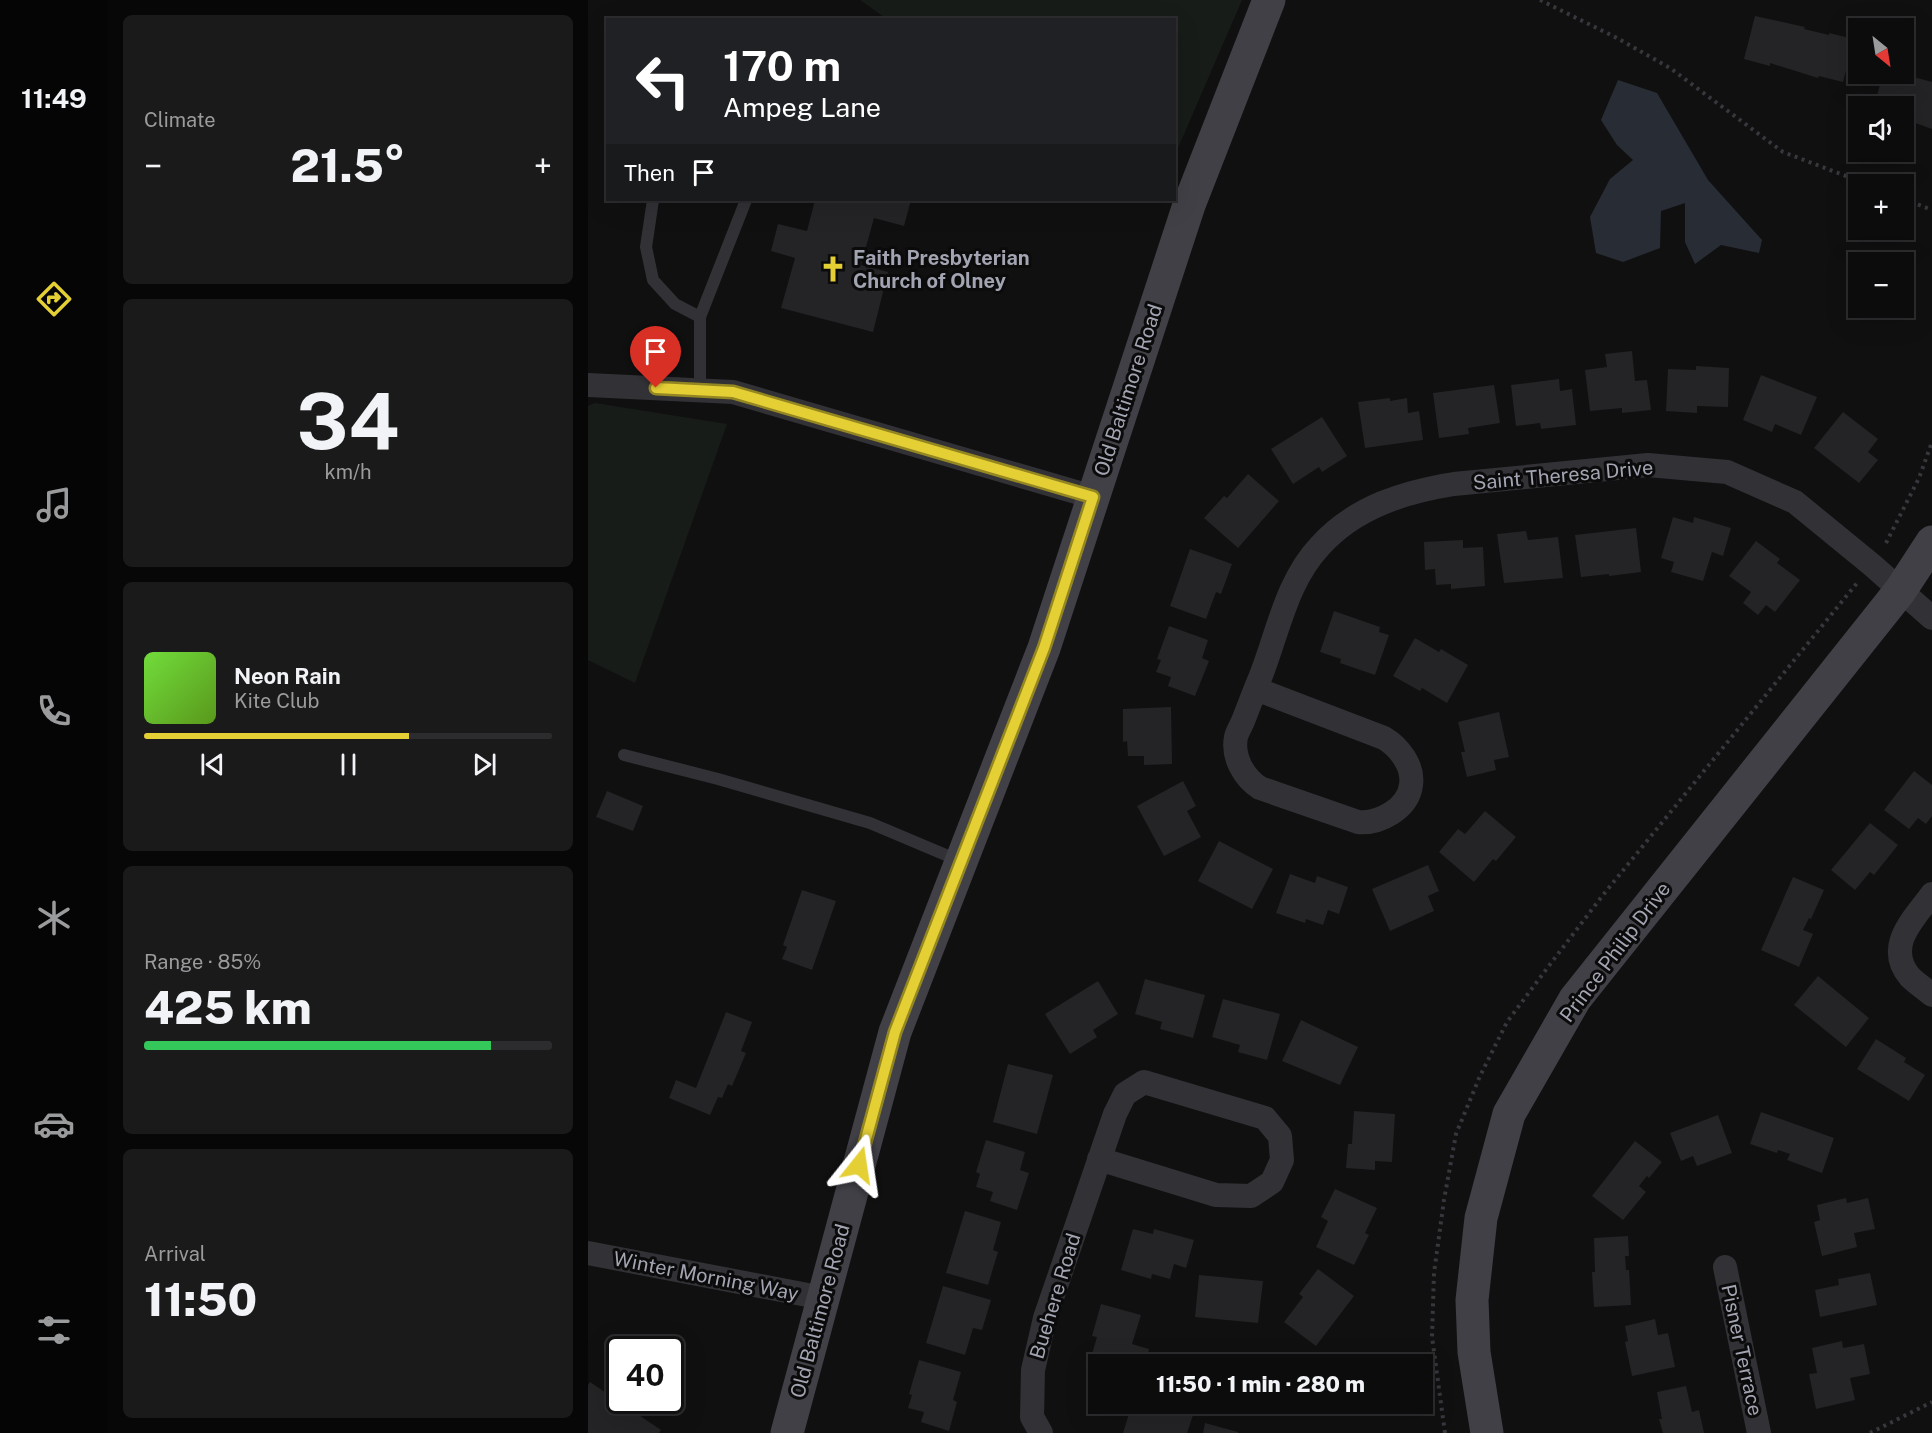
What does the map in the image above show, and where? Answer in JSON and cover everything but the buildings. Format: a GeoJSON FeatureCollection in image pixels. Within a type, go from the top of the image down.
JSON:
{"type":"FeatureCollection","features":[{"type":"Feature","properties":{"kind":"street","name":"Old Baltimore Road"},"geometry":{"type":"LineString","coordinates":[[787,1433],[895,1032],[1044,648],[1189,205],[1269,0]]}},
{"type":"Feature","properties":{"kind":"street"},"geometry":{"type":"LineString","coordinates":[[588,385],[733,392],[1093,497]]}},
{"type":"Feature","properties":{"kind":"street","name":"Saint Theresa Drive"},"geometry":{"type":"LineString","coordinates":[[1256,689],[1393,743],[1402,753],[1411,774],[1411,786],[1400,806],[1378,820],[1369,823],[1358,822],[1260,788],[1253,784],[1240,767],[1236,737],[1292,589],[1302,568],[1319,546],[1335,531],[1377,504],[1399,495],[1454,484],[1648,465],[1727,472],[1795,502],[1932,618]]}},
{"type":"Feature","properties":{"kind":"street","name":"Prince Philip Drive"},"geometry":{"type":"LineString","coordinates":[[1487,1433],[1474,1352],[1472,1300],[1481,1218],[1509,1114],[1575,999],[1900,591],[1932,542]]}},
{"type":"Feature","properties":{"kind":"street"},"geometry":{"type":"LineString","coordinates":[[1932,894],[1903,934],[1899,948],[1902,963],[1911,977],[1932,995]]}},
{"type":"Feature","properties":{"kind":"street","name":"Buehere Road"},"geometry":{"type":"LineString","coordinates":[[1041,1433],[1032,1417],[1033,1370],[1045,1318],[1099,1160],[1115,1114],[1125,1094],[1143,1082],[1265,1118],[1280,1136],[1282,1160],[1272,1182],[1251,1196],[1216,1195],[1099,1160]]}},
{"type":"Feature","properties":{"kind":"street","name":"Winter Morning Way"},"geometry":{"type":"LineString","coordinates":[[588,1253],[823,1298]]}},
{"type":"Feature","properties":{"kind":"street","name":"Pisner Terrace"},"geometry":{"type":"LineString","coordinates":[[1725,1267],[1759,1433]]}},
{"type":"Feature","properties":{"kind":"lane"},"geometry":{"type":"LineString","coordinates":[[653,201],[646,247],[653,280],[675,304],[700,317]]}},
{"type":"Feature","properties":{"kind":"lane"},"geometry":{"type":"LineString","coordinates":[[700,390],[700,317],[746,201]]}},
{"type":"Feature","properties":{"kind":"lane"},"geometry":{"type":"LineString","coordinates":[[624,755],[718,779],[870,823],[961,861]]}},
{"type":"Feature","properties":{"kind":"path"},"geometry":{"type":"LineString","coordinates":[[1540,0],[1670,68],[1783,152],[1848,177]]}},
{"type":"Feature","properties":{"kind":"path"},"geometry":{"type":"LineString","coordinates":[[1914,203],[1932,210]]}},
{"type":"Feature","properties":{"kind":"path"},"geometry":{"type":"LineString","coordinates":[[1870,1433],[1932,1402]]}},
{"type":"Feature","properties":{"kind":"shaded area"},"geometry":{"type":"Polygon","coordinates":[[[860,0],[1242,0],[1176,153],[1176,18],[886,18],[860,0]]]}},
{"type":"Feature","properties":{"kind":"shaded area"},"geometry":{"type":"Polygon","coordinates":[[[1618,80],[1657,93],[1708,180],[1762,240],[1759,253],[1721,245],[1695,264],[1685,242],[1685,203],[1661,211],[1660,248],[1623,262],[1596,253],[1590,217],[1610,179],[1633,160],[1617,145],[1601,120],[1618,80]]]}},
{"type":"Feature","properties":{"kind":"shaded area"},"geometry":{"type":"Polygon","coordinates":[[[595,403],[727,424],[635,683],[588,660],[588,406],[595,403]]]}},
{"type":"Feature","properties":{"kind":"place","name":"Faith Presbyterian Church of Olney"},"geometry":{"type":"Point","coordinates":[833,269]}},
{"type":"Feature","properties":{"kind":"route"},"geometry":{"type":"LineString","coordinates":[[656,388],[733,392],[1093,497],[1044,648],[895,1032],[859,1165]]}}]}
